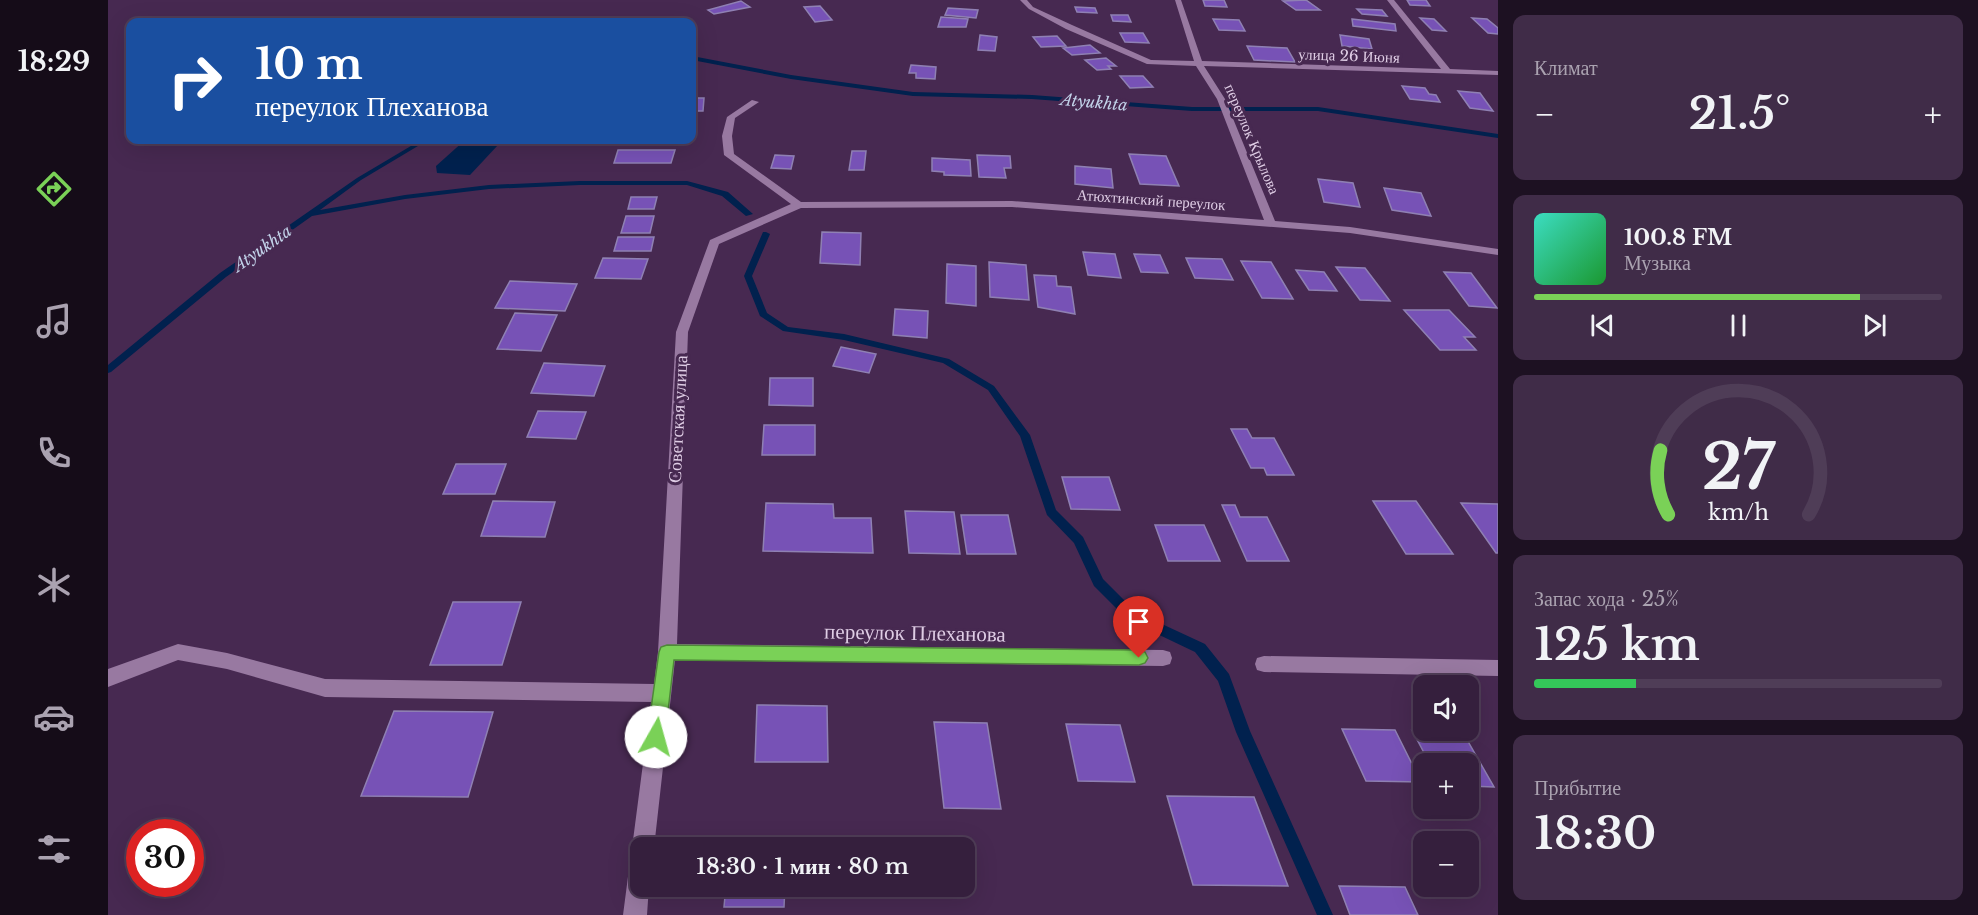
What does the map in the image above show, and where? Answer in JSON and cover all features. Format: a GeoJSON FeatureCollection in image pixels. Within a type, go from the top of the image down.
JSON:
{"type":"FeatureCollection","features":[{"type":"Feature","properties":{"kind":"street","name":"улица 26 Июня"},"geometry":{"type":"LineString","coordinates":[[1023,0],[1031,8],[1150,62],[1498,73]]}},
{"type":"Feature","properties":{"kind":"street","name":"переулок Крылова"},"geometry":{"type":"LineString","coordinates":[[1178,0],[1199,65],[1221,99],[1271,224]]}},
{"type":"Feature","properties":{"kind":"street"},"geometry":{"type":"LineString","coordinates":[[1390,0],[1449,73]]}},
{"type":"Feature","properties":{"kind":"street"},"geometry":{"type":"LineString","coordinates":[[755,102],[731,117],[727,136],[729,155],[799,205]]}},
{"type":"Feature","properties":{"kind":"street","name":"Атюхтинский переулок"},"geometry":{"type":"LineString","coordinates":[[799,205],[829,203],[1012,204],[1350,231],[1498,252]]}},
{"type":"Feature","properties":{"kind":"street","name":"Советская улица"},"geometry":{"type":"LineString","coordinates":[[644,837],[667,652],[682,332],[714,242],[799,205]]}},
{"type":"Feature","properties":{"kind":"street"},"geometry":{"type":"LineString","coordinates":[[108,678],[178,652],[227,661],[325,688],[662,693]]}},
{"type":"Feature","properties":{"kind":"street","name":"переулок Плеханова"},"geometry":{"type":"LineString","coordinates":[[667,652],[1163,658]]}},
{"type":"Feature","properties":{"kind":"street"},"geometry":{"type":"LineString","coordinates":[[1264,664],[1498,668]]}},
{"type":"Feature","properties":{"kind":"street"},"geometry":{"type":"LineString","coordinates":[[635,915],[637,897]]}},
{"type":"Feature","properties":{"kind":"water"},"geometry":{"type":"Polygon","coordinates":[[[461,144],[499,144],[470,175],[437,173],[436,166],[461,144]]]}},
{"type":"Feature","properties":{"kind":"building"},"geometry":{"type":"Polygon","coordinates":[[[1203,0],[1224,0],[1227,7],[1205,6],[1203,0]]]}},
{"type":"Feature","properties":{"kind":"building"},"geometry":{"type":"Polygon","coordinates":[[[1306,0],[1320,10],[1296,10],[1283,1],[1306,0]]]}},
{"type":"Feature","properties":{"kind":"building"},"geometry":{"type":"Polygon","coordinates":[[[1407,0],[1426,0],[1430,6],[1410,5],[1407,0]]]}},
{"type":"Feature","properties":{"kind":"building"},"geometry":{"type":"Polygon","coordinates":[[[741,1],[750,7],[714,14],[708,10],[741,1]]]}},
{"type":"Feature","properties":{"kind":"building"},"geometry":{"type":"Polygon","coordinates":[[[820,6],[832,20],[815,22],[804,7],[820,6]]]}},
{"type":"Feature","properties":{"kind":"building"},"geometry":{"type":"Polygon","coordinates":[[[1075,7],[1095,8],[1097,13],[1077,12],[1075,7]]]}},
{"type":"Feature","properties":{"kind":"building"},"geometry":{"type":"Polygon","coordinates":[[[948,8],[978,10],[976,18],[945,15],[948,8]]]}},
{"type":"Feature","properties":{"kind":"building"},"geometry":{"type":"Polygon","coordinates":[[[1357,9],[1382,10],[1387,16],[1362,14],[1357,9]]]}},
{"type":"Feature","properties":{"kind":"building"},"geometry":{"type":"Polygon","coordinates":[[[1111,15],[1128,15],[1131,22],[1113,21],[1111,15]]]}},
{"type":"Feature","properties":{"kind":"building"},"geometry":{"type":"Polygon","coordinates":[[[941,17],[968,19],[966,27],[938,27],[941,17]]]}},
{"type":"Feature","properties":{"kind":"building"},"geometry":{"type":"Polygon","coordinates":[[[1420,18],[1434,19],[1446,31],[1432,30],[1420,18]]]}},
{"type":"Feature","properties":{"kind":"building"},"geometry":{"type":"Polygon","coordinates":[[[1472,18],[1487,19],[1498,28],[1498,34],[1488,33],[1472,18]]]}},
{"type":"Feature","properties":{"kind":"building"},"geometry":{"type":"Polygon","coordinates":[[[1213,19],[1239,20],[1245,31],[1219,30],[1213,19]]]}},
{"type":"Feature","properties":{"kind":"building"},"geometry":{"type":"Polygon","coordinates":[[[1352,19],[1395,24],[1396,31],[1353,26],[1352,19]]]}},
{"type":"Feature","properties":{"kind":"building"},"geometry":{"type":"Polygon","coordinates":[[[1120,33],[1143,33],[1149,43],[1125,42],[1120,33]]]}},
{"type":"Feature","properties":{"kind":"building"},"geometry":{"type":"Polygon","coordinates":[[[980,35],[997,37],[995,51],[978,50],[980,35]]]}},
{"type":"Feature","properties":{"kind":"building"},"geometry":{"type":"Polygon","coordinates":[[[1340,35],[1369,39],[1372,49],[1342,46],[1340,35]]]}},
{"type":"Feature","properties":{"kind":"building"},"geometry":{"type":"Polygon","coordinates":[[[1057,36],[1066,46],[1041,47],[1033,37],[1057,36]]]}},
{"type":"Feature","properties":{"kind":"building"},"geometry":{"type":"Polygon","coordinates":[[[1090,45],[1100,53],[1072,55],[1063,48],[1090,45]]]}},
{"type":"Feature","properties":{"kind":"building"},"geometry":{"type":"Polygon","coordinates":[[[1247,46],[1287,48],[1295,62],[1254,60],[1247,46]]]}},
{"type":"Feature","properties":{"kind":"building"},"geometry":{"type":"Polygon","coordinates":[[[1106,58],[1116,66],[1108,66],[1111,69],[1097,70],[1085,60],[1106,58]]]}},
{"type":"Feature","properties":{"kind":"building"},"geometry":{"type":"Polygon","coordinates":[[[911,65],[936,67],[935,79],[916,78],[916,73],[909,73],[911,65]]]}},
{"type":"Feature","properties":{"kind":"building"},"geometry":{"type":"Polygon","coordinates":[[[1120,76],[1143,76],[1153,87],[1130,88],[1120,76]]]}},
{"type":"Feature","properties":{"kind":"building"},"geometry":{"type":"Polygon","coordinates":[[[1402,86],[1425,88],[1429,94],[1436,95],[1440,102],[1410,99],[1402,86]]]}},
{"type":"Feature","properties":{"kind":"building"},"geometry":{"type":"Polygon","coordinates":[[[1458,91],[1480,93],[1493,111],[1470,108],[1458,91]]]}},
{"type":"Feature","properties":{"kind":"building"},"geometry":{"type":"Polygon","coordinates":[[[696,98],[704,98],[703,111],[696,111],[696,98]]]}},
{"type":"Feature","properties":{"kind":"building"},"geometry":{"type":"Polygon","coordinates":[[[618,150],[675,150],[671,163],[614,163],[618,150]]]}},
{"type":"Feature","properties":{"kind":"building"},"geometry":{"type":"Polygon","coordinates":[[[852,151],[866,151],[864,170],[849,170],[852,151]]]}},
{"type":"Feature","properties":{"kind":"building"},"geometry":{"type":"Polygon","coordinates":[[[1129,154],[1166,156],[1179,186],[1140,184],[1129,154]]]}},
{"type":"Feature","properties":{"kind":"building"},"geometry":{"type":"Polygon","coordinates":[[[775,155],[794,156],[791,169],[771,168],[775,155]]]}},
{"type":"Feature","properties":{"kind":"building"},"geometry":{"type":"Polygon","coordinates":[[[977,155],[1010,156],[1011,168],[1004,168],[1006,178],[979,177],[977,155]]]}},
{"type":"Feature","properties":{"kind":"building"},"geometry":{"type":"Polygon","coordinates":[[[932,158],[970,160],[971,176],[944,175],[944,172],[932,171],[932,158]]]}},
{"type":"Feature","properties":{"kind":"building"},"geometry":{"type":"Polygon","coordinates":[[[1075,166],[1111,169],[1113,188],[1075,184],[1075,166]]]}},
{"type":"Feature","properties":{"kind":"building"},"geometry":{"type":"Polygon","coordinates":[[[1318,179],[1353,183],[1360,207],[1324,202],[1318,179]]]}},
{"type":"Feature","properties":{"kind":"building"},"geometry":{"type":"Polygon","coordinates":[[[1384,188],[1421,193],[1431,216],[1392,210],[1384,188]]]}},
{"type":"Feature","properties":{"kind":"building"},"geometry":{"type":"Polygon","coordinates":[[[631,197],[657,197],[654,209],[628,209],[631,197]]]}},
{"type":"Feature","properties":{"kind":"building"},"geometry":{"type":"Polygon","coordinates":[[[626,216],[654,216],[650,233],[621,233],[626,216]]]}},
{"type":"Feature","properties":{"kind":"building"},"geometry":{"type":"Polygon","coordinates":[[[822,232],[861,233],[860,265],[820,263],[822,232]]]}},
{"type":"Feature","properties":{"kind":"building"},"geometry":{"type":"Polygon","coordinates":[[[618,237],[654,237],[651,251],[614,251],[618,237]]]}},
{"type":"Feature","properties":{"kind":"building"},"geometry":{"type":"Polygon","coordinates":[[[1083,252],[1115,254],[1121,278],[1088,275],[1083,252]]]}},
{"type":"Feature","properties":{"kind":"building"},"geometry":{"type":"Polygon","coordinates":[[[1134,254],[1160,255],[1168,273],[1141,272],[1134,254]]]}},
{"type":"Feature","properties":{"kind":"building"},"geometry":{"type":"Polygon","coordinates":[[[603,258],[648,259],[641,279],[595,278],[603,258]]]}},
{"type":"Feature","properties":{"kind":"building"},"geometry":{"type":"Polygon","coordinates":[[[1186,258],[1222,259],[1233,280],[1195,278],[1186,258]]]}},
{"type":"Feature","properties":{"kind":"building"},"geometry":{"type":"Polygon","coordinates":[[[1241,261],[1271,262],[1293,299],[1262,298],[1241,261]]]}},
{"type":"Feature","properties":{"kind":"building"},"geometry":{"type":"Polygon","coordinates":[[[989,262],[1026,265],[1029,300],[990,297],[989,262]]]}},
{"type":"Feature","properties":{"kind":"building"},"geometry":{"type":"Polygon","coordinates":[[[947,264],[976,266],[976,306],[946,303],[947,264]]]}},
{"type":"Feature","properties":{"kind":"building"},"geometry":{"type":"Polygon","coordinates":[[[1336,267],[1365,268],[1390,301],[1360,300],[1336,267]]]}},
{"type":"Feature","properties":{"kind":"building"},"geometry":{"type":"Polygon","coordinates":[[[1296,270],[1324,272],[1337,291],[1309,290],[1296,270]]]}},
{"type":"Feature","properties":{"kind":"building"},"geometry":{"type":"Polygon","coordinates":[[[1444,272],[1471,273],[1497,308],[1469,306],[1444,272]]]}},
{"type":"Feature","properties":{"kind":"building"},"geometry":{"type":"Polygon","coordinates":[[[1034,275],[1056,276],[1057,286],[1071,287],[1075,314],[1038,307],[1034,275]]]}},
{"type":"Feature","properties":{"kind":"building"},"geometry":{"type":"Polygon","coordinates":[[[510,281],[577,284],[565,311],[495,308],[510,281]]]}},
{"type":"Feature","properties":{"kind":"building"},"geometry":{"type":"Polygon","coordinates":[[[895,309],[928,311],[927,338],[893,335],[895,309]]]}},
{"type":"Feature","properties":{"kind":"building"},"geometry":{"type":"Polygon","coordinates":[[[1404,310],[1449,310],[1475,337],[1464,337],[1476,350],[1440,350],[1404,310]]]}},
{"type":"Feature","properties":{"kind":"building"},"geometry":{"type":"Polygon","coordinates":[[[515,313],[557,315],[541,351],[497,349],[515,313]]]}},
{"type":"Feature","properties":{"kind":"building"},"geometry":{"type":"Polygon","coordinates":[[[841,347],[876,354],[869,373],[833,366],[841,347]]]}},
{"type":"Feature","properties":{"kind":"building"},"geometry":{"type":"Polygon","coordinates":[[[544,363],[605,366],[594,396],[531,393],[544,363]]]}},
{"type":"Feature","properties":{"kind":"building"},"geometry":{"type":"Polygon","coordinates":[[[770,378],[813,378],[813,406],[769,405],[770,378]]]}},
{"type":"Feature","properties":{"kind":"building"},"geometry":{"type":"Polygon","coordinates":[[[538,411],[586,412],[576,439],[527,437],[538,411]]]}},
{"type":"Feature","properties":{"kind":"building"},"geometry":{"type":"Polygon","coordinates":[[[764,425],[815,425],[815,455],[762,455],[764,425]]]}},
{"type":"Feature","properties":{"kind":"building"},"geometry":{"type":"Polygon","coordinates":[[[1231,429],[1247,429],[1252,438],[1274,438],[1294,475],[1267,475],[1264,468],[1251,468],[1231,429]]]}},
{"type":"Feature","properties":{"kind":"building"},"geometry":{"type":"Polygon","coordinates":[[[456,464],[506,464],[495,494],[443,494],[456,464]]]}},
{"type":"Feature","properties":{"kind":"building"},"geometry":{"type":"Polygon","coordinates":[[[1062,477],[1109,477],[1120,510],[1071,509],[1062,477]]]}},
{"type":"Feature","properties":{"kind":"building"},"geometry":{"type":"Polygon","coordinates":[[[493,501],[555,502],[545,537],[481,536],[493,501]]]}},
{"type":"Feature","properties":{"kind":"building"},"geometry":{"type":"Polygon","coordinates":[[[1373,501],[1416,501],[1453,554],[1406,554],[1373,501]]]}},
{"type":"Feature","properties":{"kind":"building"},"geometry":{"type":"Polygon","coordinates":[[[766,503],[833,504],[834,518],[871,518],[873,553],[763,551],[766,503]]]}},
{"type":"Feature","properties":{"kind":"building"},"geometry":{"type":"Polygon","coordinates":[[[1461,503],[1498,504],[1498,553],[1496,553],[1461,503]]]}},
{"type":"Feature","properties":{"kind":"building"},"geometry":{"type":"Polygon","coordinates":[[[1222,505],[1235,505],[1240,517],[1267,517],[1289,561],[1247,561],[1222,505]]]}},
{"type":"Feature","properties":{"kind":"building"},"geometry":{"type":"Polygon","coordinates":[[[905,511],[954,512],[960,554],[909,553],[905,511]]]}},
{"type":"Feature","properties":{"kind":"building"},"geometry":{"type":"Polygon","coordinates":[[[961,515],[1008,515],[1016,554],[967,554],[961,515]]]}},
{"type":"Feature","properties":{"kind":"building"},"geometry":{"type":"Polygon","coordinates":[[[1155,525],[1204,525],[1220,561],[1168,561],[1155,525]]]}},
{"type":"Feature","properties":{"kind":"building"},"geometry":{"type":"Polygon","coordinates":[[[453,602],[521,602],[502,665],[430,665],[453,602]]]}},
{"type":"Feature","properties":{"kind":"building"},"geometry":{"type":"Polygon","coordinates":[[[757,705],[827,706],[828,762],[755,762],[757,705]]]}},
{"type":"Feature","properties":{"kind":"building"},"geometry":{"type":"Polygon","coordinates":[[[394,711],[493,712],[468,797],[361,796],[394,711]]]}},
{"type":"Feature","properties":{"kind":"building"},"geometry":{"type":"Polygon","coordinates":[[[934,722],[987,723],[1001,809],[944,808],[934,722]]]}},
{"type":"Feature","properties":{"kind":"building"},"geometry":{"type":"Polygon","coordinates":[[[1066,724],[1120,725],[1135,782],[1078,781],[1066,724]]]}},
{"type":"Feature","properties":{"kind":"building"},"geometry":{"type":"Polygon","coordinates":[[[1342,729],[1395,730],[1413,766],[1413,782],[1366,781],[1342,729]]]}},
{"type":"Feature","properties":{"kind":"building"},"geometry":{"type":"Polygon","coordinates":[[[1418,741],[1468,741],[1475,753],[1424,753],[1418,741]]]}},
{"type":"Feature","properties":{"kind":"building"},"geometry":{"type":"Polygon","coordinates":[[[1479,761],[1494,787],[1479,786],[1479,761]]]}},
{"type":"Feature","properties":{"kind":"building"},"geometry":{"type":"Polygon","coordinates":[[[1167,796],[1254,797],[1288,886],[1193,885],[1167,796]]]}},
{"type":"Feature","properties":{"kind":"building"},"geometry":{"type":"Polygon","coordinates":[[[1339,886],[1405,887],[1418,915],[1350,915],[1339,886]]]}},
{"type":"Feature","properties":{"kind":"building"},"geometry":{"type":"Polygon","coordinates":[[[725,897],[784,897],[784,907],[724,907],[725,897]]]}},
{"type":"Feature","properties":{"kind":"waterway","name":"Atyukhta"},"geometry":{"type":"LineString","coordinates":[[696,59],[791,77],[913,94],[1032,97],[1192,109],[1318,109],[1498,136]]}},
{"type":"Feature","properties":{"kind":"waterway","name":"Atyukhta"},"geometry":{"type":"LineString","coordinates":[[108,370],[223,275],[359,179],[418,144]]}},
{"type":"Feature","properties":{"kind":"waterway"},"geometry":{"type":"LineString","coordinates":[[310,214],[405,197],[489,187],[580,183],[687,183],[725,194],[749,214]]}},
{"type":"Feature","properties":{"kind":"waterway"},"geometry":{"type":"LineString","coordinates":[[766,234],[748,276],[763,314],[786,329],[844,337],[946,361],[991,388],[1025,435],[1051,512],[1079,540],[1098,582],[1132,616],[1200,648],[1224,678],[1243,732],[1325,915]]}},
{"type":"Feature","properties":{"kind":"route"},"geometry":{"type":"LineString","coordinates":[[656,737],[667,652],[1139,658]]}}]}
